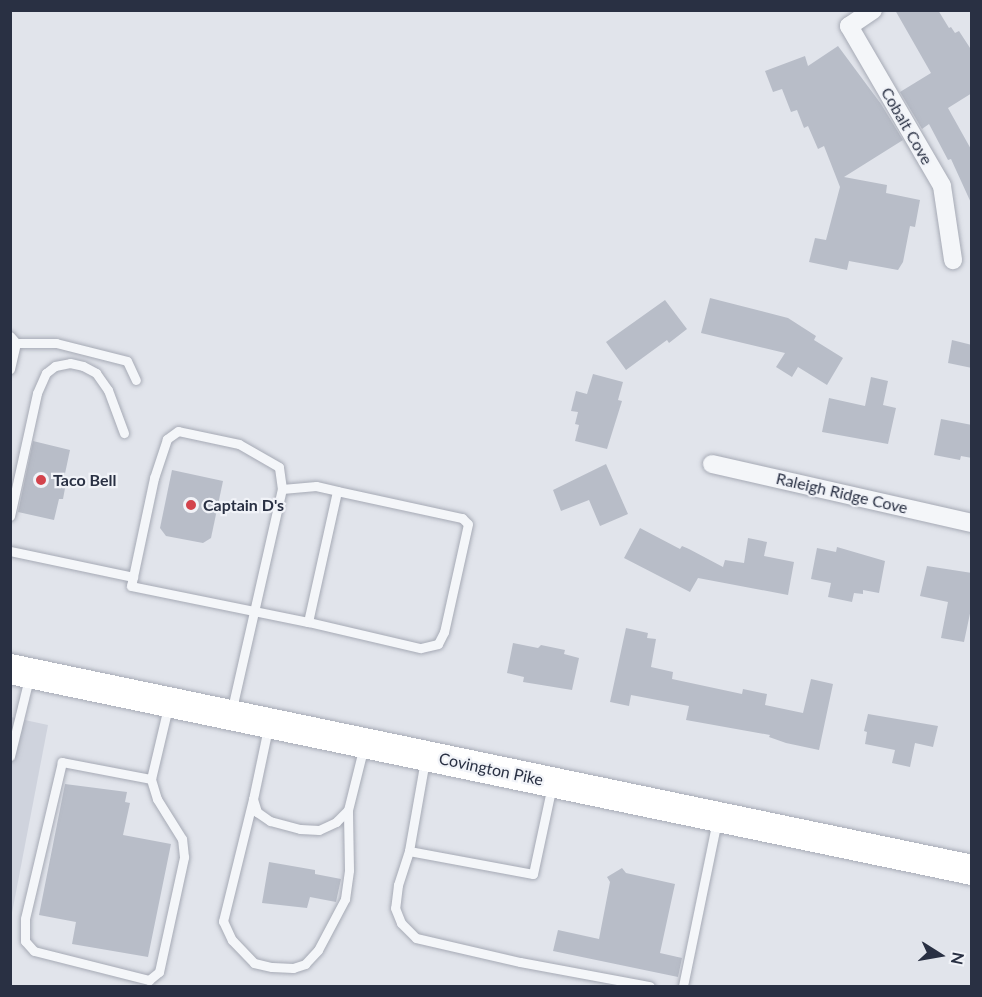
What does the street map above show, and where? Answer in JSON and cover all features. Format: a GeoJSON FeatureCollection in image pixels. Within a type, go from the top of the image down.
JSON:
{"type":"FeatureCollection","features":[{"type":"Feature","properties":{"kind":"main road","name":"Covington Pike"},"geometry":{"type":"LineString","coordinates":[[21,671],[972,870]]}},
{"type":"Feature","properties":{"kind":"street","name":"Cobalt Cove"},"geometry":{"type":"LineString","coordinates":[[873,10],[849,26],[942,186],[953,260]]}},
{"type":"Feature","properties":{"kind":"street","name":"Raleigh Ridge Cove"},"geometry":{"type":"LineString","coordinates":[[712,464],[972,523]]}},
{"type":"Feature","properties":{"kind":"lane"},"geometry":{"type":"LineString","coordinates":[[10,369],[13,340],[56,343],[127,362],[136,380]]}},
{"type":"Feature","properties":{"kind":"lane"},"geometry":{"type":"LineString","coordinates":[[10,516],[37,393],[46,373],[55,366],[70,363],[83,366],[96,373],[108,390],[124,433]]}},
{"type":"Feature","properties":{"kind":"lane"},"geometry":{"type":"LineString","coordinates":[[230,715],[254,609],[282,489],[279,467],[239,444],[178,431],[167,439],[154,478],[131,586],[254,609],[420,648],[438,644],[444,632],[468,524],[462,518],[316,486],[282,489]]}},
{"type":"Feature","properties":{"kind":"lane"},"geometry":{"type":"LineString","coordinates":[[308,622],[337,490]]}},
{"type":"Feature","properties":{"kind":"lane"},"geometry":{"type":"LineString","coordinates":[[10,551],[133,577]]}},
{"type":"Feature","properties":{"kind":"lane"},"geometry":{"type":"LineString","coordinates":[[10,756],[21,671]]}},
{"type":"Feature","properties":{"kind":"lane"},"geometry":{"type":"LineString","coordinates":[[151,779],[62,762],[25,919],[25,941],[34,951],[149,980],[159,972],[184,857],[182,839],[157,799],[151,779],[170,702]]}},
{"type":"Feature","properties":{"kind":"lane"},"geometry":{"type":"LineString","coordinates":[[269,723],[223,921],[232,940],[254,963],[293,968],[305,964],[318,950],[345,899],[350,870],[348,810],[365,743]]}},
{"type":"Feature","properties":{"kind":"lane"},"geometry":{"type":"LineString","coordinates":[[426,756],[409,851],[398,885],[396,908],[401,923],[416,938],[520,962],[650,987]]}},
{"type":"Feature","properties":{"kind":"lane"},"geometry":{"type":"LineString","coordinates":[[409,851],[533,874],[552,782]]}},
{"type":"Feature","properties":{"kind":"lane"},"geometry":{"type":"LineString","coordinates":[[252,798],[257,812],[270,820],[300,829],[319,830],[336,822],[348,810]]}},
{"type":"Feature","properties":{"kind":"lane"},"geometry":{"type":"LineString","coordinates":[[683,987],[718,817]]}},
{"type":"Feature","properties":{"kind":"shaded area"},"geometry":{"type":"Polygon","coordinates":[[[11,717],[48,725],[11,918],[11,717]]]}},
{"type":"Feature","properties":{"kind":"building"},"geometry":{"type":"Polygon","coordinates":[[[895,10],[938,10],[949,28],[951,27],[955,33],[959,31],[972,51],[972,93],[948,108],[972,151],[972,205],[951,159],[948,160],[929,124],[922,129],[900,92],[931,73],[895,10]]]}},
{"type":"Feature","properties":{"kind":"building"},"geometry":{"type":"Polygon","coordinates":[[[838,46],[881,104],[903,140],[844,177],[887,185],[886,193],[920,200],[915,227],[910,226],[903,262],[898,270],[849,261],[847,270],[809,262],[815,238],[826,240],[840,187],[824,146],[818,149],[808,126],[804,128],[797,110],[791,112],[782,89],[773,92],[765,71],[805,56],[808,66],[838,46]]]}},
{"type":"Feature","properties":{"kind":"building"},"geometry":{"type":"Polygon","coordinates":[[[710,298],[788,318],[816,336],[814,340],[843,358],[827,385],[798,367],[792,377],[776,367],[785,353],[701,333],[710,298]]]}},
{"type":"Feature","properties":{"kind":"building"},"geometry":{"type":"Polygon","coordinates":[[[665,300],[687,329],[669,343],[667,340],[626,370],[606,342],[665,300]]]}},
{"type":"Feature","properties":{"kind":"building"},"geometry":{"type":"Polygon","coordinates":[[[952,340],[972,345],[972,368],[948,363],[952,340]]]}},
{"type":"Feature","properties":{"kind":"building"},"geometry":{"type":"Polygon","coordinates":[[[593,374],[623,382],[618,400],[622,401],[607,449],[575,441],[579,425],[575,424],[578,412],[571,411],[576,391],[587,394],[593,374]]]}},
{"type":"Feature","properties":{"kind":"building"},"geometry":{"type":"Polygon","coordinates":[[[871,377],[888,381],[883,405],[896,408],[888,444],[822,432],[829,398],[865,406],[871,377]]]}},
{"type":"Feature","properties":{"kind":"building"},"geometry":{"type":"Polygon","coordinates":[[[941,419],[972,425],[972,458],[961,456],[960,460],[934,455],[941,419]]]}},
{"type":"Feature","properties":{"kind":"building","name":"Taco Bell"},"geometry":{"type":"Polygon","coordinates":[[[33,441],[70,450],[63,483],[66,483],[63,499],[59,499],[54,520],[18,512],[33,441]]]}},
{"type":"Feature","properties":{"kind":"building"},"geometry":{"type":"Polygon","coordinates":[[[606,464],[628,514],[600,526],[589,500],[561,511],[553,490],[606,464]]]}},
{"type":"Feature","properties":{"kind":"building","name":"Captain D's"},"geometry":{"type":"Polygon","coordinates":[[[172,470],[223,481],[211,538],[203,543],[166,536],[160,528],[172,470]]]}},
{"type":"Feature","properties":{"kind":"building"},"geometry":{"type":"Polygon","coordinates":[[[640,528],[680,549],[682,546],[723,567],[725,560],[744,563],[748,538],[767,542],[764,556],[794,562],[788,595],[698,578],[690,592],[624,558],[640,528]]]}},
{"type":"Feature","properties":{"kind":"building"},"geometry":{"type":"Polygon","coordinates":[[[837,547],[885,561],[879,593],[863,590],[863,594],[854,593],[852,602],[828,597],[831,583],[811,579],[817,548],[836,552],[837,547]]]}},
{"type":"Feature","properties":{"kind":"building"},"geometry":{"type":"Polygon","coordinates":[[[927,566],[972,573],[972,604],[964,642],[941,638],[948,602],[920,596],[927,566]]]}},
{"type":"Feature","properties":{"kind":"building"},"geometry":{"type":"Polygon","coordinates":[[[626,628],[648,633],[647,638],[656,639],[651,667],[673,672],[672,679],[742,694],[743,689],[767,694],[765,705],[803,713],[811,679],[833,684],[819,750],[786,743],[769,737],[770,735],[686,720],[689,706],[631,695],[629,706],[610,702],[626,628]]]}},
{"type":"Feature","properties":{"kind":"building"},"geometry":{"type":"Polygon","coordinates":[[[513,643],[565,650],[564,654],[579,658],[572,690],[523,682],[524,677],[507,673],[513,643]]]}},
{"type":"Feature","properties":{"kind":"building"},"geometry":{"type":"Polygon","coordinates":[[[868,714],[938,726],[933,747],[915,743],[910,767],[892,763],[895,750],[865,744],[867,732],[864,731],[868,714]]]}},
{"type":"Feature","properties":{"kind":"building"},"geometry":{"type":"Polygon","coordinates":[[[65,784],[127,792],[125,802],[130,803],[123,835],[171,844],[148,957],[72,944],[76,922],[39,915],[65,784]]]}},
{"type":"Feature","properties":{"kind":"building"},"geometry":{"type":"Polygon","coordinates":[[[269,862],[315,870],[315,874],[341,879],[336,902],[310,897],[307,908],[262,903],[269,862]]]}},
{"type":"Feature","properties":{"kind":"building"},"geometry":{"type":"Polygon","coordinates":[[[622,868],[626,873],[675,884],[660,953],[682,958],[678,977],[553,951],[558,930],[599,939],[610,882],[607,877],[622,868]]]}},
{"type":"Feature","properties":{"kind":"place","name":"Taco Bell"},"geometry":{"type":"Point","coordinates":[41,480]}},
{"type":"Feature","properties":{"kind":"place","name":"Captain D's"},"geometry":{"type":"Point","coordinates":[191,505]}}]}
